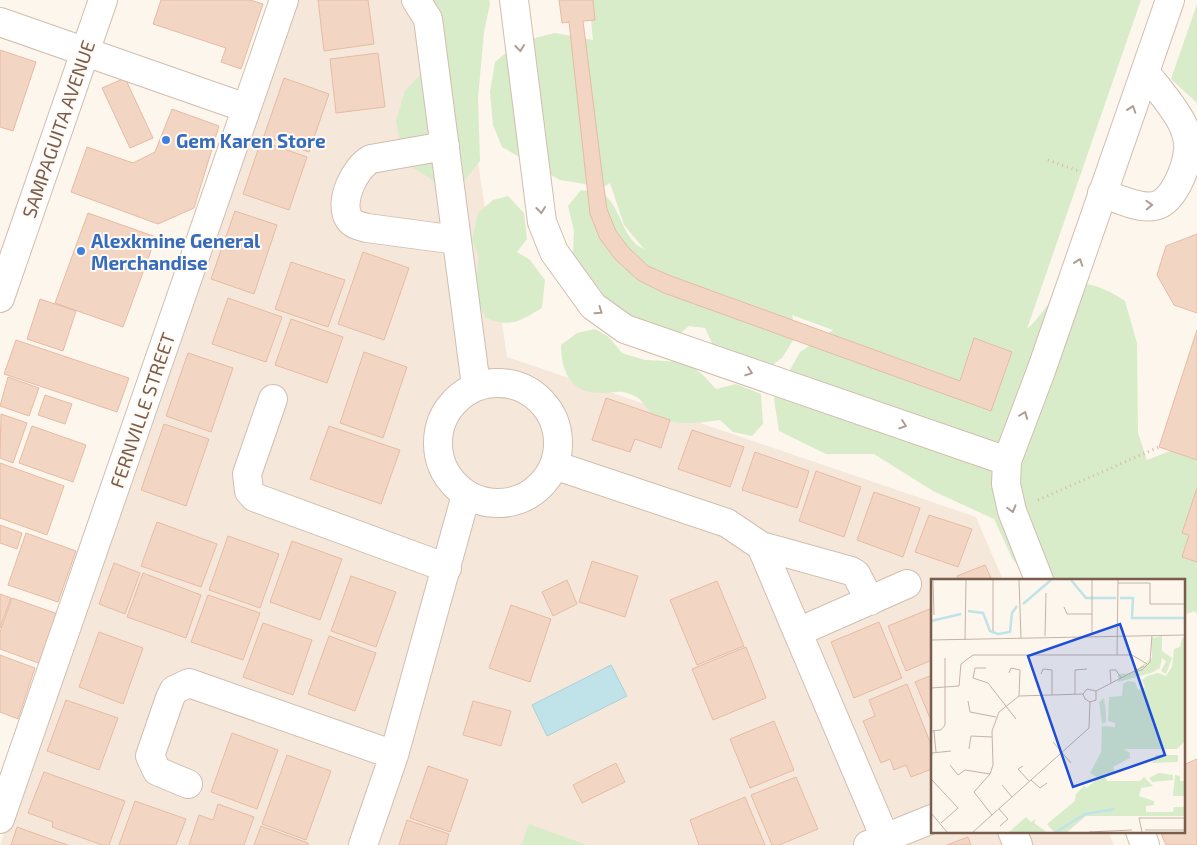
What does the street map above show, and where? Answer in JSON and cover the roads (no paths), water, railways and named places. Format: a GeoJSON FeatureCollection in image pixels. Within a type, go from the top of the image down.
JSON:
{"type":"FeatureCollection","features":[{"type":"Feature","properties":{"kind":"street","name":"SAMPAGUITA AVENUE"},"geometry":{"type":"LineString","coordinates":[[0,298],[6,257],[85,52],[103,0]]}},
{"type":"Feature","properties":{"kind":"street","name":"FERNVILLE STREET"},"geometry":{"type":"LineString","coordinates":[[0,819],[284,0]]}},
{"type":"Feature","properties":{"kind":"street"},"geometry":{"type":"LineString","coordinates":[[514,0],[542,222],[554,252],[593,306],[625,329],[1007,461]]}},
{"type":"Feature","properties":{"kind":"street"},"geometry":{"type":"LineString","coordinates":[[1039,579],[1012,512],[1006,484],[1007,461],[1041,371],[1094,183],[1145,72],[1170,0]]}},
{"type":"Feature","properties":{"kind":"street"},"geometry":{"type":"LineString","coordinates":[[426,6],[476,386]]}},
{"type":"Feature","properties":{"kind":"street"},"geometry":{"type":"LineString","coordinates":[[0,22],[246,108]]}},
{"type":"Feature","properties":{"kind":"street"},"geometry":{"type":"LineString","coordinates":[[1094,183],[1142,206],[1153,206],[1166,202],[1174,191],[1188,152],[1183,125],[1145,72]]}},
{"type":"Feature","properties":{"kind":"street"},"geometry":{"type":"LineString","coordinates":[[445,146],[370,159],[362,164],[351,180],[346,210],[348,218],[356,225],[367,228],[457,240]]}},
{"type":"Feature","properties":{"kind":"street"},"geometry":{"type":"LineString","coordinates":[[503,382],[530,391],[550,411],[559,438],[554,465],[540,487],[517,501],[491,504],[466,495],[447,476],[438,451],[440,424],[454,402],[476,386],[503,382]]}},
{"type":"Feature","properties":{"kind":"street"},"geometry":{"type":"LineString","coordinates":[[273,399],[248,474],[248,491],[254,498],[447,568]]}},
{"type":"Feature","properties":{"kind":"street"},"geometry":{"type":"LineString","coordinates":[[554,465],[727,523],[761,546],[851,571],[856,574],[870,601]]}},
{"type":"Feature","properties":{"kind":"street"},"geometry":{"type":"LineString","coordinates":[[363,845],[394,755],[466,495]]}},
{"type":"Feature","properties":{"kind":"street"},"geometry":{"type":"LineString","coordinates":[[761,546],[798,632],[880,843],[931,819]]}},
{"type":"Feature","properties":{"kind":"street"},"geometry":{"type":"LineString","coordinates":[[798,632],[907,584]]}},
{"type":"Feature","properties":{"kind":"street"},"geometry":{"type":"LineString","coordinates":[[188,784],[157,771],[150,756],[174,690],[189,683],[394,755]]}},
{"type":"Feature","properties":{"kind":"street"},"geometry":{"type":"LineString","coordinates":[[1012,832],[1018,845]]}},
{"type":"Feature","properties":{"kind":"street"},"geometry":{"type":"LineString","coordinates":[[1140,832],[1145,845]]}},
{"type":"Feature","properties":{"kind":"water"},"geometry":{"type":"Polygon","coordinates":[[[611,665],[627,696],[547,736],[532,705],[611,665]]]}},
{"type":"Feature","properties":{"kind":"place","name":"Gem Karen Store"},"geometry":{"type":"Point","coordinates":[166,140]}},
{"type":"Feature","properties":{"kind":"place","name":"Alexkmine General Merchandise"},"geometry":{"type":"Point","coordinates":[81,251]}}]}
